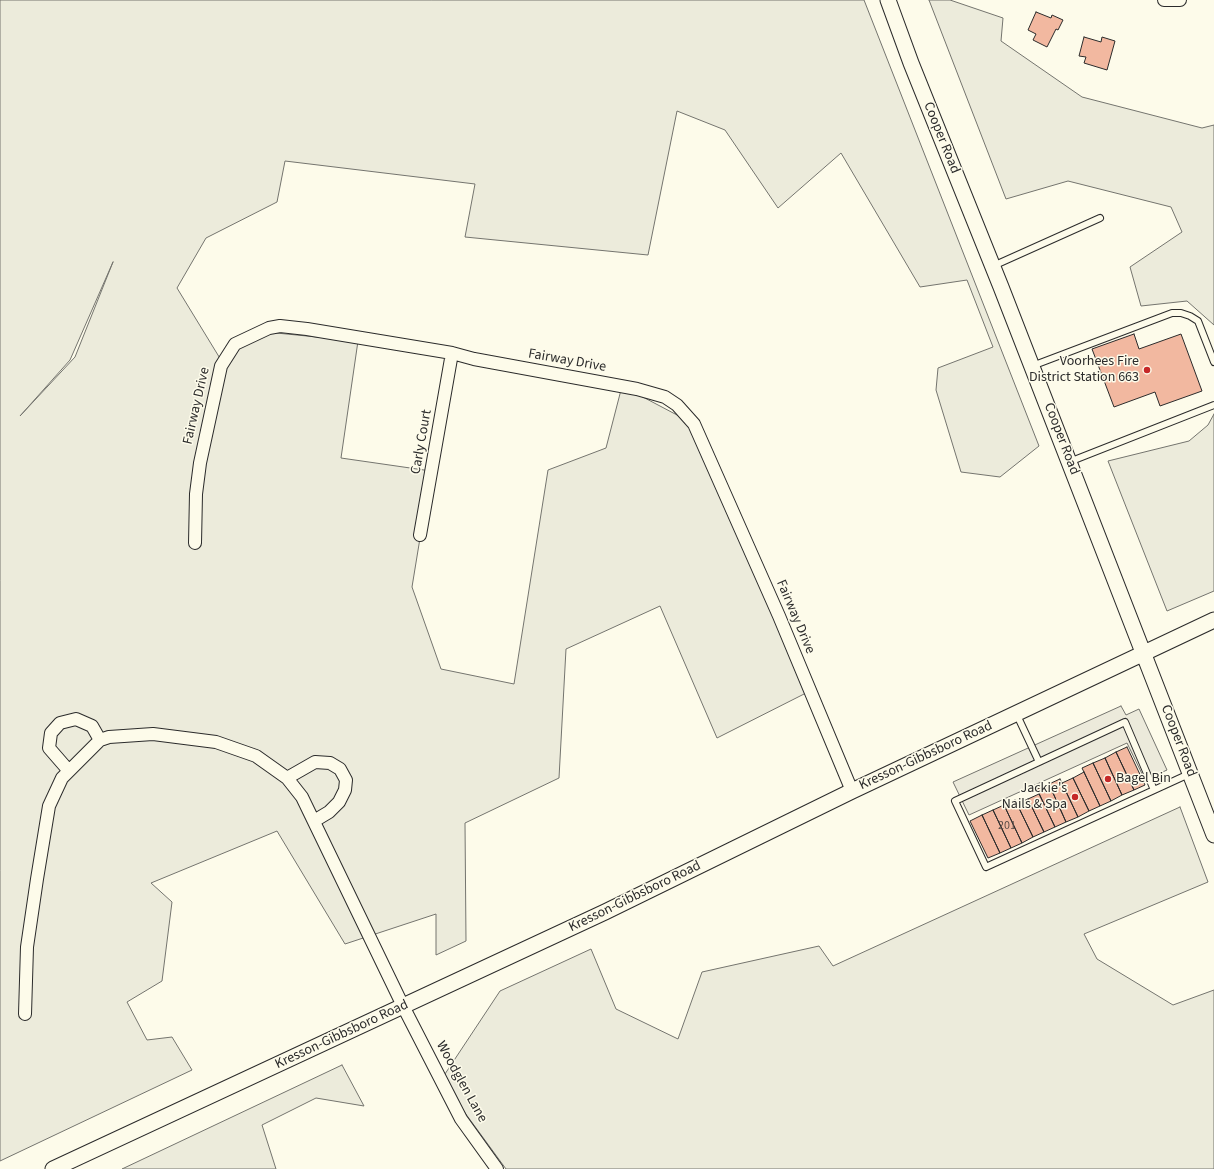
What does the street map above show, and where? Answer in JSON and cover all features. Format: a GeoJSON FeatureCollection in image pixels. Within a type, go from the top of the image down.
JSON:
{"type":"FeatureCollection","features":[{"type":"Feature","properties":{"kind":"street","name":"Cooper Road"},"geometry":{"type":"LineString","coordinates":[[888,0],[1214,835]]}},
{"type":"Feature","properties":{"kind":"street"},"geometry":{"type":"LineString","coordinates":[[1164,0],[1180,0]]}},
{"type":"Feature","properties":{"kind":"street","name":"Fairway Drive"},"geometry":{"type":"LineString","coordinates":[[195,543],[196,494],[200,463],[221,366],[235,344],[269,328],[280,326],[307,329],[452,353],[474,359],[638,389],[665,397],[677,405],[694,424],[779,616],[852,791]]}},
{"type":"Feature","properties":{"kind":"street","name":"Carly Court"},"geometry":{"type":"LineString","coordinates":[[420,535],[452,353]]}},
{"type":"Feature","properties":{"kind":"street","name":"Kresson-Gibbsboro Road"},"geometry":{"type":"LineString","coordinates":[[53,1169],[605,912],[852,791],[1214,620]]}},
{"type":"Feature","properties":{"kind":"street"},"geometry":{"type":"LineString","coordinates":[[25,1014],[27,947],[49,806],[62,778],[69,771],[100,740],[92,726],[76,719],[60,723],[51,733],[49,748],[69,771]]}},
{"type":"Feature","properties":{"kind":"street","name":"Woodglen Lane"},"geometry":{"type":"LineString","coordinates":[[100,740],[109,737],[153,734],[216,742],[256,756],[286,778],[302,797],[403,1006],[461,1119],[497,1169]]}},
{"type":"Feature","properties":{"kind":"street"},"geometry":{"type":"LineString","coordinates":[[286,778],[314,762],[330,764],[340,769],[346,780],[345,790],[339,802],[329,812],[314,821]]}},
{"type":"Feature","properties":{"kind":"lane"},"geometry":{"type":"LineString","coordinates":[[993,266],[1100,218]]}},
{"type":"Feature","properties":{"kind":"lane"},"geometry":{"type":"LineString","coordinates":[[1032,366],[1172,313],[1186,314],[1198,321],[1214,362]]}},
{"type":"Feature","properties":{"kind":"lane"},"geometry":{"type":"LineString","coordinates":[[1069,462],[1214,405]]}},
{"type":"Feature","properties":{"kind":"lane"},"geometry":{"type":"LineString","coordinates":[[1016,713],[1039,762]]}},
{"type":"Feature","properties":{"kind":"lane"},"geometry":{"type":"LineString","coordinates":[[1154,790],[1125,722],[955,801],[986,867],[1191,774]]}},
{"type":"Feature","properties":{"kind":"shaded area"},"geometry":{"type":"Polygon","coordinates":[[[0,0],[864,0],[1039,446],[1000,477],[961,472],[936,390],[938,368],[993,347],[967,280],[920,287],[841,153],[778,208],[725,130],[677,111],[648,255],[465,237],[475,184],[285,161],[277,202],[206,238],[177,288],[221,360],[266,332],[358,341],[341,458],[431,471],[412,587],[441,669],[514,684],[548,470],[606,448],[622,386],[696,425],[810,691],[717,738],[660,606],[566,649],[559,778],[465,823],[466,941],[436,955],[436,914],[345,944],[277,831],[151,883],[172,902],[162,981],[127,1002],[147,1040],[172,1037],[192,1070],[0,1161],[0,0]],[[113,262],[70,360],[20,416],[75,357],[113,262]]]}},
{"type":"Feature","properties":{"kind":"shaded area"},"geometry":{"type":"Polygon","coordinates":[[[929,0],[950,0],[1003,18],[1001,41],[1082,97],[1202,128],[1214,125],[1214,325],[1187,301],[1141,306],[1130,267],[1182,232],[1171,207],[1068,181],[1006,199],[929,0]]]}},
{"type":"Feature","properties":{"kind":"shaded area"},"geometry":{"type":"Polygon","coordinates":[[[1214,414],[1214,591],[1167,611],[1108,461],[1189,441],[1208,425],[1214,414]]]}},
{"type":"Feature","properties":{"kind":"shaded area"},"geometry":{"type":"Polygon","coordinates":[[[1121,706],[1126,715],[1139,709],[1167,770],[1145,780],[1127,743],[969,815],[953,782],[1121,706]]]}},
{"type":"Feature","properties":{"kind":"shaded area"},"geometry":{"type":"Polygon","coordinates":[[[1180,807],[1208,882],[1084,934],[1097,959],[1173,1005],[1214,990],[1214,1169],[506,1169],[441,1080],[500,991],[591,949],[616,1009],[678,1039],[702,972],[819,946],[833,966],[1180,807]]]}},
{"type":"Feature","properties":{"kind":"shaded area"},"geometry":{"type":"Polygon","coordinates":[[[342,1065],[364,1106],[316,1098],[262,1125],[276,1169],[122,1169],[342,1065]]]}},
{"type":"Feature","properties":{"kind":"building"},"geometry":{"type":"Polygon","coordinates":[[[1036,12],[1051,18],[1052,15],[1063,20],[1058,30],[1056,29],[1047,47],[1033,40],[1036,34],[1028,30],[1036,12]]]}},
{"type":"Feature","properties":{"kind":"building"},"geometry":{"type":"Polygon","coordinates":[[[1084,37],[1101,42],[1102,37],[1115,41],[1107,70],[1084,63],[1086,57],[1079,56],[1084,37]]]}},
{"type":"Feature","properties":{"kind":"building","name":"Voorhees Fire District Station 663"},"geometry":{"type":"Polygon","coordinates":[[[1134,334],[1139,349],[1181,334],[1202,391],[1160,406],[1155,392],[1114,407],[1092,349],[1134,334]]]}},
{"type":"Feature","properties":{"kind":"building"},"geometry":{"type":"Polygon","coordinates":[[[1127,747],[1145,785],[1134,790],[1116,752],[1127,747]]]}},
{"type":"Feature","properties":{"kind":"building"},"geometry":{"type":"Polygon","coordinates":[[[1116,752],[1134,790],[1122,795],[1105,758],[1116,752]]]}},
{"type":"Feature","properties":{"kind":"building","name":"Bagel Bin"},"geometry":{"type":"Polygon","coordinates":[[[1105,758],[1122,795],[1111,801],[1093,763],[1105,758]]]}},
{"type":"Feature","properties":{"kind":"building"},"geometry":{"type":"Polygon","coordinates":[[[1093,763],[1111,801],[1100,806],[1082,768],[1093,763]]]}},
{"type":"Feature","properties":{"kind":"building"},"geometry":{"type":"Polygon","coordinates":[[[1084,772],[1100,806],[1089,811],[1073,778],[1084,772]]]}},
{"type":"Feature","properties":{"kind":"building","name":"Jackie's Nails & Spa"},"geometry":{"type":"Polygon","coordinates":[[[1073,778],[1089,811],[1078,817],[1062,783],[1073,778]]]}},
{"type":"Feature","properties":{"kind":"building"},"geometry":{"type":"Polygon","coordinates":[[[1060,779],[1078,817],[1066,822],[1049,784],[1060,779]]]}},
{"type":"Feature","properties":{"kind":"building"},"geometry":{"type":"Polygon","coordinates":[[[1049,784],[1066,822],[1055,827],[1037,789],[1049,784]]]}},
{"type":"Feature","properties":{"kind":"building"},"geometry":{"type":"Polygon","coordinates":[[[1039,794],[1055,827],[1044,832],[1028,799],[1039,794]]]}},
{"type":"Feature","properties":{"kind":"building"},"geometry":{"type":"Polygon","coordinates":[[[1028,799],[1044,832],[1033,837],[1017,804],[1028,799]]]}},
{"type":"Feature","properties":{"kind":"building"},"geometry":{"type":"Polygon","coordinates":[[[1015,800],[1033,837],[1022,843],[1004,805],[1015,800]]]}},
{"type":"Feature","properties":{"kind":"building"},"geometry":{"type":"Polygon","coordinates":[[[1004,805],[1022,843],[1011,848],[993,810],[1004,805]]]}},
{"type":"Feature","properties":{"kind":"building"},"geometry":{"type":"Polygon","coordinates":[[[993,810],[1011,848],[1000,853],[982,815],[993,810]]]}},
{"type":"Feature","properties":{"kind":"building"},"geometry":{"type":"Polygon","coordinates":[[[982,815],[1000,853],[988,858],[970,821],[982,815]]]}},
{"type":"Feature","properties":{"kind":"place","name":"Voorhees Fire District Station 663"},"geometry":{"type":"Point","coordinates":[1147,370]}},
{"type":"Feature","properties":{"kind":"place","name":"Bagel Bin"},"geometry":{"type":"Point","coordinates":[1108,779]}},
{"type":"Feature","properties":{"kind":"place","name":"Jackie's Nails & Spa"},"geometry":{"type":"Point","coordinates":[1075,797]}}]}
